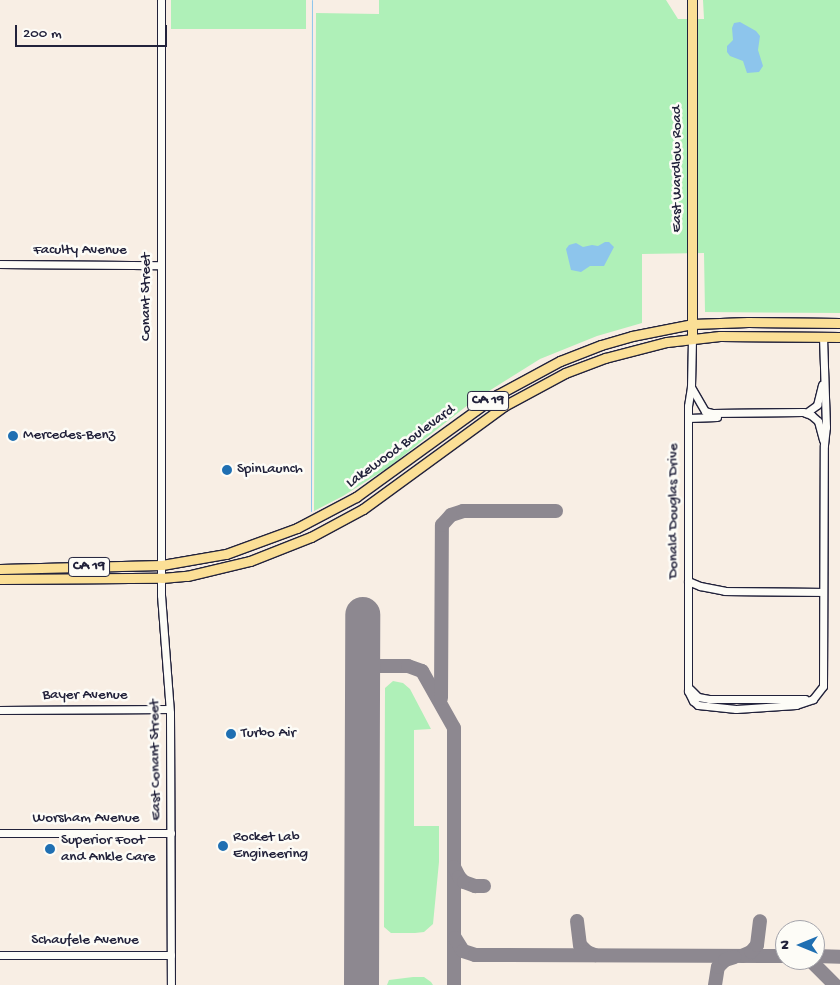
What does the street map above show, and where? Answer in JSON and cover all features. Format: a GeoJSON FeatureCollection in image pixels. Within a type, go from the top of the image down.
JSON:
{"type":"FeatureCollection","features":[{"type":"Feature","properties":{"kind":"main road","name":"East Wardlow Road"},"geometry":{"type":"LineString","coordinates":[[692,0],[692,339]]}},
{"type":"Feature","properties":{"kind":"main road","name":"Lakewood Boulevard"},"geometry":{"type":"LineString","coordinates":[[0,568],[162,565],[221,555],[306,524],[356,497],[382,481],[473,412],[525,378],[560,361],[601,345],[632,336],[692,324],[748,322],[840,323]]}},
{"type":"Feature","properties":{"kind":"main road","name":"Lakewood Boulevard"},"geometry":{"type":"LineString","coordinates":[[0,579],[162,578],[187,576],[236,565],[272,554],[312,537],[363,509],[481,422],[531,390],[566,373],[605,358],[635,349],[692,339],[739,335],[840,337]]}},
{"type":"Feature","properties":{"kind":"main road"},"geometry":{"type":"LineString","coordinates":[[306,524],[312,537]]}},
{"type":"Feature","properties":{"kind":"street","name":"Conant Street"},"geometry":{"type":"LineString","coordinates":[[161,0],[161,595]]}},
{"type":"Feature","properties":{"kind":"street","name":"Faculty Avenue"},"geometry":{"type":"LineString","coordinates":[[0,264],[160,265]]}},
{"type":"Feature","properties":{"kind":"street"},"geometry":{"type":"LineString","coordinates":[[823,337],[826,391],[824,445]]}},
{"type":"Feature","properties":{"kind":"street","name":"Donald Douglas Drive"},"geometry":{"type":"LineString","coordinates":[[692,339],[688,418],[688,684],[693,700],[702,706],[728,709],[771,708],[796,705],[813,699],[822,686],[824,445]]}},
{"type":"Feature","properties":{"kind":"street"},"geometry":{"type":"LineString","coordinates":[[806,413],[817,405],[824,377]]}},
{"type":"Feature","properties":{"kind":"street"},"geometry":{"type":"LineString","coordinates":[[691,387],[705,411],[712,413],[806,413],[818,421],[824,445]]}},
{"type":"Feature","properties":{"kind":"street"},"geometry":{"type":"LineString","coordinates":[[688,418],[721,418],[732,414]]}},
{"type":"Feature","properties":{"kind":"street"},"geometry":{"type":"LineString","coordinates":[[688,581],[700,586],[725,591],[823,592]]}},
{"type":"Feature","properties":{"kind":"street","name":"East Conant Street"},"geometry":{"type":"LineString","coordinates":[[161,595],[170,709],[171,985]]}},
{"type":"Feature","properties":{"kind":"street","name":"Bayer Avenue"},"geometry":{"type":"LineString","coordinates":[[0,710],[170,709]]}},
{"type":"Feature","properties":{"kind":"street","name":"Worsham Avenue"},"geometry":{"type":"LineString","coordinates":[[0,832],[171,833]]}},
{"type":"Feature","properties":{"kind":"street","name":"Schaufele Avenue"},"geometry":{"type":"LineString","coordinates":[[0,955],[171,955]]}},
{"type":"Feature","properties":{"kind":"green space"},"geometry":{"type":"Polygon","coordinates":[[[171,0],[306,0],[306,29],[171,29],[171,0]]]}},
{"type":"Feature","properties":{"kind":"green space"},"geometry":{"type":"Polygon","coordinates":[[[379,0],[666,0],[678,19],[704,19],[703,0],[840,0],[840,313],[705,312],[704,253],[642,254],[642,323],[597,336],[540,359],[473,401],[389,467],[343,496],[314,511],[316,13],[379,14],[379,0]]]}},
{"type":"Feature","properties":{"kind":"green space"},"geometry":{"type":"Polygon","coordinates":[[[393,681],[403,683],[410,689],[431,729],[414,730],[414,826],[439,826],[439,862],[433,924],[424,932],[415,933],[391,933],[384,927],[385,688],[393,681]]]}},
{"type":"Feature","properties":{"kind":"green space"},"geometry":{"type":"Polygon","coordinates":[[[424,977],[433,985],[387,985],[389,980],[424,977]]]}},
{"type":"Feature","properties":{"kind":"water"},"geometry":{"type":"Polygon","coordinates":[[[740,22],[756,31],[760,36],[758,50],[763,66],[759,72],[747,73],[743,61],[730,56],[727,52],[727,46],[733,40],[732,28],[734,23],[740,22]]]}},
{"type":"Feature","properties":{"kind":"water"},"geometry":{"type":"Polygon","coordinates":[[[609,242],[614,247],[604,266],[590,266],[581,272],[571,270],[566,249],[569,245],[576,243],[583,247],[598,246],[609,242]]]}},
{"type":"Feature","properties":{"kind":"waterway"},"geometry":{"type":"LineString","coordinates":[[311,511],[312,0]]}},
{"type":"Feature","properties":{"kind":"taxiway"},"geometry":{"type":"LineString","coordinates":[[441,698],[442,525],[451,515],[463,511],[556,511]]}},
{"type":"Feature","properties":{"kind":"taxiway"},"geometry":{"type":"LineString","coordinates":[[362,666],[408,666],[422,671],[454,728],[454,985]]}},
{"type":"Feature","properties":{"kind":"taxiway"},"geometry":{"type":"LineString","coordinates":[[454,867],[464,882],[475,886],[484,886]]}},
{"type":"Feature","properties":{"kind":"taxiway"},"geometry":{"type":"LineString","coordinates":[[577,921],[580,945],[587,952],[595,955]]}},
{"type":"Feature","properties":{"kind":"taxiway"},"geometry":{"type":"LineString","coordinates":[[742,956],[751,952],[757,945],[760,921]]}},
{"type":"Feature","properties":{"kind":"taxiway"},"geometry":{"type":"LineString","coordinates":[[455,938],[463,951],[475,955],[775,956]]}},
{"type":"Feature","properties":{"kind":"taxiway"},"geometry":{"type":"LineString","coordinates":[[825,956],[840,957]]}},
{"type":"Feature","properties":{"kind":"taxiway"},"geometry":{"type":"LineString","coordinates":[[715,985],[718,967],[725,960],[735,957]]}},
{"type":"Feature","properties":{"kind":"taxiway"},"geometry":{"type":"LineString","coordinates":[[820,970],[835,985]]}},
{"type":"Feature","properties":{"kind":"runway"},"geometry":{"type":"LineString","coordinates":[[361,985],[362,614]]}},
{"type":"Feature","properties":{"kind":"place","name":"Mercedes-Benz"},"geometry":{"type":"Point","coordinates":[13,436]}},
{"type":"Feature","properties":{"kind":"place","name":"SpinLaunch"},"geometry":{"type":"Point","coordinates":[227,470]}},
{"type":"Feature","properties":{"kind":"place","name":"Turbo Air"},"geometry":{"type":"Point","coordinates":[231,734]}},
{"type":"Feature","properties":{"kind":"place","name":"Rocket Lab Engineering"},"geometry":{"type":"Point","coordinates":[223,846]}},
{"type":"Feature","properties":{"kind":"place","name":"Superior Foot and Ankle Care"},"geometry":{"type":"Point","coordinates":[50,849]}}]}
